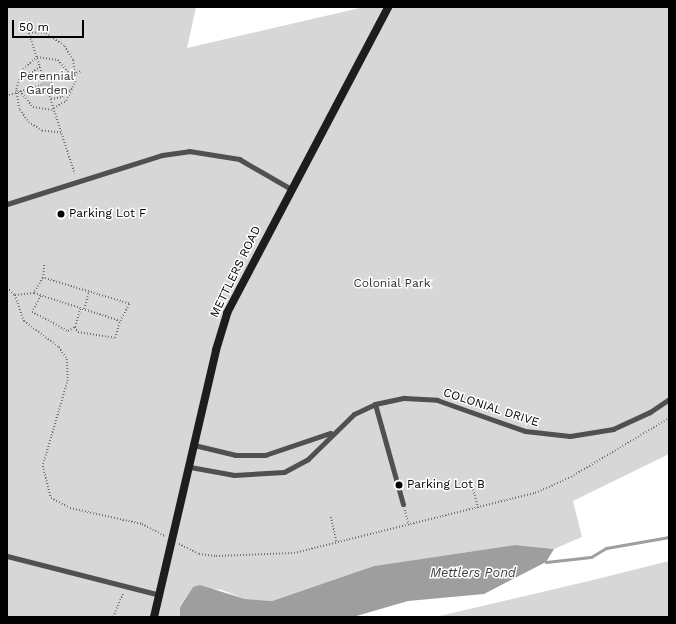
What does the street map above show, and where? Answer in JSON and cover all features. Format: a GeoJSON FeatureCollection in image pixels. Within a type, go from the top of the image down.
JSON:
{"type":"FeatureCollection","features":[{"type":"Feature","properties":{"kind":"street","name":"METTLERS ROAD"},"geometry":{"type":"LineString","coordinates":[[154,617],[227,314],[291,188],[388,7]]}},
{"type":"Feature","properties":{"kind":"lane"},"geometry":{"type":"LineString","coordinates":[[7,204],[162,155],[189,151],[238,159],[291,188]]}},
{"type":"Feature","properties":{"kind":"lane","name":"COLONIAL DRIVE"},"geometry":{"type":"LineString","coordinates":[[190,467],[240,475],[284,472],[308,459],[331,433],[354,414],[375,404],[404,398],[438,400],[525,431],[570,436],[613,429],[650,412],[669,399]]}},
{"type":"Feature","properties":{"kind":"lane"},"geometry":{"type":"LineString","coordinates":[[375,404],[403,504]]}},
{"type":"Feature","properties":{"kind":"lane","name":"COLONIAL DRIVE"},"geometry":{"type":"LineString","coordinates":[[194,446],[236,455],[265,455],[331,433]]}},
{"type":"Feature","properties":{"kind":"lane"},"geometry":{"type":"LineString","coordinates":[[7,556],[160,595]]}},
{"type":"Feature","properties":{"kind":"path"},"geometry":{"type":"LineString","coordinates":[[20,91],[33,107],[54,109],[66,101],[74,86],[76,73],[69,52],[45,33],[29,34],[44,79]]}},
{"type":"Feature","properties":{"kind":"path"},"geometry":{"type":"LineString","coordinates":[[62,133],[33,126],[19,109],[15,93],[17,82],[23,69],[37,57],[58,60],[70,75]]}},
{"type":"Feature","properties":{"kind":"path"},"geometry":{"type":"LineString","coordinates":[[17,82],[26,72],[40,67]]}},
{"type":"Feature","properties":{"kind":"path"},"geometry":{"type":"LineString","coordinates":[[51,82],[82,71]]}},
{"type":"Feature","properties":{"kind":"path"},"geometry":{"type":"LineString","coordinates":[[9,95],[41,84]]}},
{"type":"Feature","properties":{"kind":"path"},"geometry":{"type":"LineString","coordinates":[[51,99],[62,97],[74,86]]}},
{"type":"Feature","properties":{"kind":"path"},"geometry":{"type":"LineString","coordinates":[[47,88],[77,182]]}},
{"type":"Feature","properties":{"kind":"path"},"geometry":{"type":"LineString","coordinates":[[34,293],[43,278],[44,264]]}},
{"type":"Feature","properties":{"kind":"path"},"geometry":{"type":"LineString","coordinates":[[43,278],[129,304],[120,321],[116,338],[78,332],[75,327]]}},
{"type":"Feature","properties":{"kind":"path"},"geometry":{"type":"LineString","coordinates":[[7,288],[15,295],[24,321],[59,347],[67,359],[68,380],[43,466],[51,498],[70,508],[142,524],[167,537]]}},
{"type":"Feature","properties":{"kind":"path"},"geometry":{"type":"LineString","coordinates":[[83,309],[89,292]]}},
{"type":"Feature","properties":{"kind":"path"},"geometry":{"type":"LineString","coordinates":[[15,295],[34,293],[120,321]]}},
{"type":"Feature","properties":{"kind":"path"},"geometry":{"type":"LineString","coordinates":[[41,296],[32,312],[68,331],[75,327],[81,308]]}},
{"type":"Feature","properties":{"kind":"path"},"geometry":{"type":"LineString","coordinates":[[177,543],[199,554],[233,556],[294,553],[478,508],[556,485],[669,418]]}},
{"type":"Feature","properties":{"kind":"path"},"geometry":{"type":"LineString","coordinates":[[471,481],[478,508]]}},
{"type":"Feature","properties":{"kind":"path"},"geometry":{"type":"LineString","coordinates":[[403,504],[409,525]]}},
{"type":"Feature","properties":{"kind":"path"},"geometry":{"type":"LineString","coordinates":[[331,517],[338,543]]}},
{"type":"Feature","properties":{"kind":"path"},"geometry":{"type":"LineString","coordinates":[[113,617],[125,587]]}},
{"type":"Feature","properties":{"kind":"green space","name":"Colonial Park"},"geometry":{"type":"Polygon","coordinates":[[[7,7],[196,7],[187,48],[364,7],[669,7],[669,454],[573,501],[582,537],[554,549],[515,545],[374,566],[272,601],[245,599],[222,590],[193,587],[180,606],[180,617],[7,617],[7,7]]]}},
{"type":"Feature","properties":{"kind":"green space"},"geometry":{"type":"Polygon","coordinates":[[[669,561],[669,617],[435,617],[593,580],[669,561]]]}},
{"type":"Feature","properties":{"kind":"water","name":"Mettlers Pond"},"geometry":{"type":"Polygon","coordinates":[[[515,545],[554,549],[546,562],[484,594],[408,601],[353,617],[180,617],[180,607],[193,587],[200,585],[245,599],[272,601],[374,566],[515,545]]]}},
{"type":"Feature","properties":{"kind":"building"},"geometry":{"type":"Polygon","coordinates":[[[44,79],[48,79],[50,80],[50,88],[44,89],[41,86],[41,82],[44,79]]]}},
{"type":"Feature","properties":{"kind":"waterway"},"geometry":{"type":"LineString","coordinates":[[546,562],[591,557],[606,548],[669,537]]}},
{"type":"Feature","properties":{"kind":"place","name":"Parking Lot F"},"geometry":{"type":"Point","coordinates":[61,214]}},
{"type":"Feature","properties":{"kind":"place","name":"Parking Lot B"},"geometry":{"type":"Point","coordinates":[399,485]}},
{"type":"Feature","properties":{"kind":"park label","name":"Perennial Garden"},"geometry":{"type":"Point","coordinates":[47,84]}}]}
